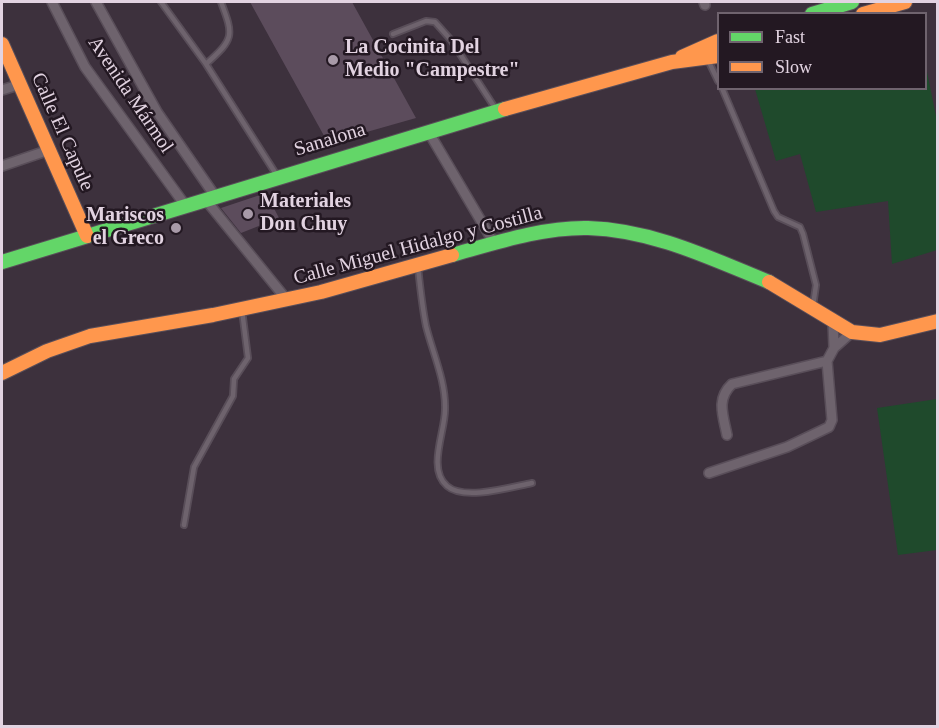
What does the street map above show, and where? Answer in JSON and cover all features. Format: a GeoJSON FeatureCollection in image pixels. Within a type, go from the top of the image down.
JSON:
{"type":"FeatureCollection","features":[{"type":"Feature","properties":{"kind":"street","name":"Avenida Mármol"},"geometry":{"type":"LineString","coordinates":[[52,2],[84,67],[185,205]]}},
{"type":"Feature","properties":{"kind":"street"},"geometry":{"type":"LineString","coordinates":[[96,2],[147,96],[210,197],[287,300]]}},
{"type":"Feature","properties":{"kind":"street"},"geometry":{"type":"LineString","coordinates":[[819,12],[852,2]]}},
{"type":"Feature","properties":{"kind":"street"},"geometry":{"type":"LineString","coordinates":[[870,12],[905,2]]}},
{"type":"Feature","properties":{"kind":"street"},"geometry":{"type":"LineString","coordinates":[[672,62],[717,41]]}},
{"type":"Feature","properties":{"kind":"street","name":"Calle El Capule"},"geometry":{"type":"LineString","coordinates":[[2,44],[87,236]]}},
{"type":"Feature","properties":{"kind":"street"},"geometry":{"type":"LineString","coordinates":[[672,62],[713,57]]}},
{"type":"Feature","properties":{"kind":"street","name":"Sanalona"},"geometry":{"type":"LineString","coordinates":[[2,262],[428,131],[672,62]]}},
{"type":"Feature","properties":{"kind":"street"},"geometry":{"type":"LineString","coordinates":[[2,90],[21,84]]}},
{"type":"Feature","properties":{"kind":"street"},"geometry":{"type":"LineString","coordinates":[[428,131],[494,243]]}},
{"type":"Feature","properties":{"kind":"street"},"geometry":{"type":"LineString","coordinates":[[2,166],[49,150]]}},
{"type":"Feature","properties":{"kind":"street","name":"Calle Miguel Hidalgo y Costilla"},"geometry":{"type":"LineString","coordinates":[[2,373],[46,351],[90,336],[242,310],[418,267],[494,243],[558,230],[587,228],[631,232],[720,260],[780,287],[852,332],[880,335],[938,321]]}},
{"type":"Feature","properties":{"kind":"street"},"geometry":{"type":"LineString","coordinates":[[833,322],[834,348]]}},
{"type":"Feature","properties":{"kind":"street"},"geometry":{"type":"LineString","coordinates":[[709,473],[788,447],[829,427],[832,420],[827,361],[834,348],[852,332]]}},
{"type":"Feature","properties":{"kind":"street"},"geometry":{"type":"LineString","coordinates":[[726,435],[720,402],[724,391],[732,384],[827,361]]}},
{"type":"Feature","properties":{"kind":"lane"},"geometry":{"type":"LineString","coordinates":[[161,2],[207,64],[277,177]]}},
{"type":"Feature","properties":{"kind":"lane"},"geometry":{"type":"LineString","coordinates":[[207,64],[231,38],[231,28],[220,2]]}},
{"type":"Feature","properties":{"kind":"lane"},"geometry":{"type":"LineString","coordinates":[[393,34],[426,21],[435,22],[451,40],[497,111]]}},
{"type":"Feature","properties":{"kind":"lane"},"geometry":{"type":"LineString","coordinates":[[713,57],[717,76]]}},
{"type":"Feature","properties":{"kind":"lane"},"geometry":{"type":"LineString","coordinates":[[723,90],[774,211],[778,217],[800,227],[803,234],[816,285],[813,308]]}},
{"type":"Feature","properties":{"kind":"lane"},"geometry":{"type":"LineString","coordinates":[[418,267],[426,325],[444,391],[445,422],[438,463],[443,481],[453,489],[466,492],[499,490],[532,483]]}},
{"type":"Feature","properties":{"kind":"lane"},"geometry":{"type":"LineString","coordinates":[[184,525],[194,467],[232,396],[234,379],[248,358],[242,310]]}},
{"type":"Feature","properties":{"kind":"green space"},"geometry":{"type":"Polygon","coordinates":[[[927,72],[937,121],[937,250],[892,264],[888,201],[816,212],[800,154],[776,161],[755,90],[927,90],[927,72]]]}},
{"type":"Feature","properties":{"kind":"green space"},"geometry":{"type":"Polygon","coordinates":[[[937,399],[937,550],[898,555],[877,408],[937,399]]]}},
{"type":"Feature","properties":{"kind":"building","name":"La Cocinita Del Medio \"Campestre\""},"geometry":{"type":"Polygon","coordinates":[[[250,2],[352,2],[416,118],[328,143],[250,2]]]}},
{"type":"Feature","properties":{"kind":"building","name":"Materiales Don Chuy"},"geometry":{"type":"Polygon","coordinates":[[[266,193],[279,218],[241,233],[221,208],[266,193]]]}},
{"type":"Feature","properties":{"kind":"traffic: fast"},"geometry":{"type":"LineString","coordinates":[[819,12],[852,2]]}},
{"type":"Feature","properties":{"kind":"traffic: fast"},"geometry":{"type":"LineString","coordinates":[[2,262],[505,109]]}},
{"type":"Feature","properties":{"kind":"traffic: fast"},"geometry":{"type":"LineString","coordinates":[[452,255],[554,230],[571,228],[612,230],[681,247],[769,282]]}},
{"type":"Feature","properties":{"kind":"traffic: slow"},"geometry":{"type":"LineString","coordinates":[[870,12],[905,2]]}},
{"type":"Feature","properties":{"kind":"traffic: slow"},"geometry":{"type":"LineString","coordinates":[[682,57],[717,41]]}},
{"type":"Feature","properties":{"kind":"traffic: slow"},"geometry":{"type":"LineString","coordinates":[[2,44],[87,236]]}},
{"type":"Feature","properties":{"kind":"traffic: slow"},"geometry":{"type":"LineString","coordinates":[[505,109],[672,62],[717,56]]}},
{"type":"Feature","properties":{"kind":"traffic: slow"},"geometry":{"type":"LineString","coordinates":[[2,373],[47,351],[90,336],[213,315],[321,292],[452,255]]}},
{"type":"Feature","properties":{"kind":"traffic: slow"},"geometry":{"type":"LineString","coordinates":[[769,282],[852,332],[880,335],[938,321]]}},
{"type":"Feature","properties":{"kind":"place","name":"La Cocinita Del Medio \"Campestre\""},"geometry":{"type":"Point","coordinates":[333,60]}},
{"type":"Feature","properties":{"kind":"place","name":"Materiales Don Chuy"},"geometry":{"type":"Point","coordinates":[248,214]}},
{"type":"Feature","properties":{"kind":"place","name":"Mariscos el Greco"},"geometry":{"type":"Point","coordinates":[176,228]}}]}
